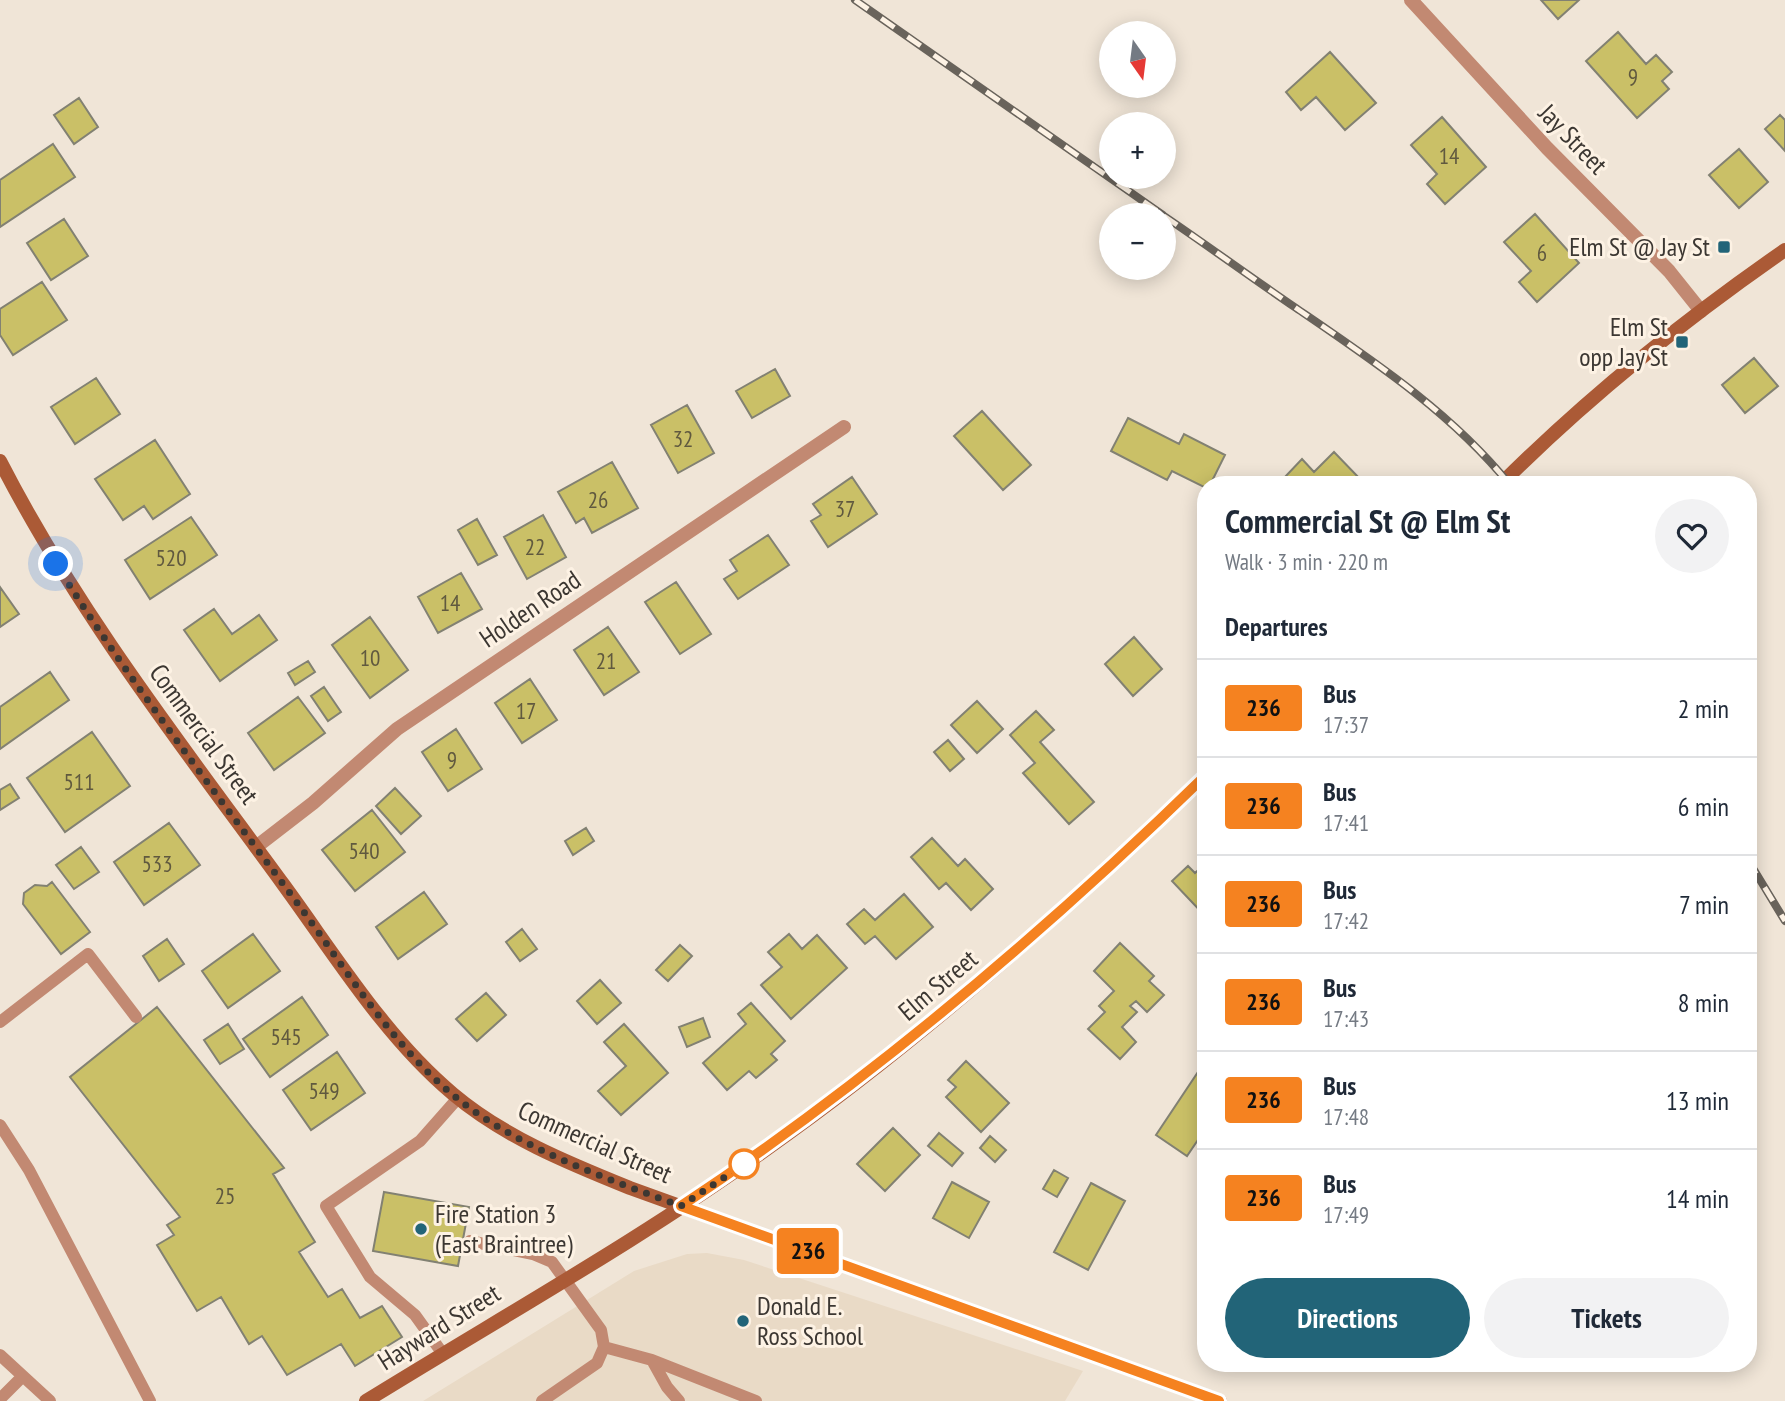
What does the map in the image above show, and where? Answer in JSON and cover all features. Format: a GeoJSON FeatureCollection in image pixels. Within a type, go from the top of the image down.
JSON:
{"type":"FeatureCollection","features":[{"type":"Feature","properties":{"kind":"main road"},"geometry":{"type":"LineString","coordinates":[[1510,476],[1605,389],[1701,311],[1785,250]]}},
{"type":"Feature","properties":{"kind":"main road","name":"Commercial Street"},"geometry":{"type":"LineString","coordinates":[[0,461],[38,534],[95,625],[256,847],[402,1041],[458,1098],[487,1119],[555,1156],[681,1206],[1220,1401]]}},
{"type":"Feature","properties":{"kind":"main road","name":"Elm Street"},"geometry":{"type":"LineString","coordinates":[[681,1206],[811,1117],[939,1017],[1073,900],[1197,783]]}},
{"type":"Feature","properties":{"kind":"main road","name":"Hayward Street"},"geometry":{"type":"LineString","coordinates":[[366,1401],[681,1206]]}},
{"type":"Feature","properties":{"kind":"street","name":"Jay Street"},"geometry":{"type":"LineString","coordinates":[[1411,0],[1547,148],[1669,271],[1701,311]]}},
{"type":"Feature","properties":{"kind":"street","name":"Holden Road"},"geometry":{"type":"LineString","coordinates":[[256,847],[406,723],[844,427]]}},
{"type":"Feature","properties":{"kind":"lane"},"geometry":{"type":"LineString","coordinates":[[0,1021],[88,954],[136,1017]]}},
{"type":"Feature","properties":{"kind":"lane"},"geometry":{"type":"LineString","coordinates":[[443,1354],[415,1315],[370,1277],[326,1206],[420,1141],[458,1098]]}},
{"type":"Feature","properties":{"kind":"lane"},"geometry":{"type":"LineString","coordinates":[[0,1125],[29,1170],[150,1401]]}},
{"type":"Feature","properties":{"kind":"lane"},"geometry":{"type":"LineString","coordinates":[[470,1241],[543,1257],[552,1262],[601,1331],[604,1347],[590,1369],[542,1401]]}},
{"type":"Feature","properties":{"kind":"lane"},"geometry":{"type":"LineString","coordinates":[[604,1347],[652,1360],[756,1401]]}},
{"type":"Feature","properties":{"kind":"lane"},"geometry":{"type":"LineString","coordinates":[[0,1355],[50,1401]]}},
{"type":"Feature","properties":{"kind":"lane"},"geometry":{"type":"LineString","coordinates":[[652,1360],[667,1387],[679,1401]]}},
{"type":"Feature","properties":{"kind":"lane"},"geometry":{"type":"LineString","coordinates":[[0,1399],[23,1376]]}},
{"type":"Feature","properties":{"kind":"shaded area","name":"Donald E. Ross School"},"geometry":{"type":"Polygon","coordinates":[[[707,1253],[744,1260],[1083,1371],[1065,1401],[423,1401],[634,1271],[687,1254],[707,1253]]]}},
{"type":"Feature","properties":{"kind":"building"},"geometry":{"type":"Polygon","coordinates":[[[1541,0],[1579,0],[1558,19],[1541,0]]]}},
{"type":"Feature","properties":{"kind":"building"},"geometry":{"type":"Polygon","coordinates":[[[1618,32],[1646,64],[1656,55],[1672,72],[1662,81],[1669,89],[1637,118],[1586,61],[1618,32]]]}},
{"type":"Feature","properties":{"kind":"building"},"geometry":{"type":"Polygon","coordinates":[[[1330,52],[1376,103],[1345,130],[1316,97],[1301,110],[1286,92],[1330,52]]]}},
{"type":"Feature","properties":{"kind":"building"},"geometry":{"type":"Polygon","coordinates":[[[79,98],[98,127],[74,144],[54,115],[79,98]]]}},
{"type":"Feature","properties":{"kind":"building"},"geometry":{"type":"Polygon","coordinates":[[[1780,115],[1785,120],[1785,151],[1765,129],[1780,115]]]}},
{"type":"Feature","properties":{"kind":"building"},"geometry":{"type":"Polygon","coordinates":[[[1442,117],[1486,167],[1445,204],[1427,184],[1437,174],[1411,145],[1442,117]]]}},
{"type":"Feature","properties":{"kind":"building"},"geometry":{"type":"Polygon","coordinates":[[[53,144],[75,177],[0,227],[0,180],[53,144]]]}},
{"type":"Feature","properties":{"kind":"building"},"geometry":{"type":"Polygon","coordinates":[[[1739,149],[1768,182],[1739,208],[1709,175],[1739,149]]]}},
{"type":"Feature","properties":{"kind":"building"},"geometry":{"type":"Polygon","coordinates":[[[1535,214],[1579,263],[1537,302],[1519,282],[1531,271],[1504,242],[1535,214]]]}},
{"type":"Feature","properties":{"kind":"building"},"geometry":{"type":"Polygon","coordinates":[[[64,219],[88,256],[51,280],[27,243],[64,219]]]}},
{"type":"Feature","properties":{"kind":"building"},"geometry":{"type":"Polygon","coordinates":[[[42,282],[67,320],[13,355],[0,335],[0,309],[42,282]]]}},
{"type":"Feature","properties":{"kind":"building"},"geometry":{"type":"Polygon","coordinates":[[[1754,358],[1778,386],[1745,413],[1722,385],[1754,358]]]}},
{"type":"Feature","properties":{"kind":"building"},"geometry":{"type":"Polygon","coordinates":[[[775,369],[790,396],[752,418],[736,391],[775,369]]]}},
{"type":"Feature","properties":{"kind":"building"},"geometry":{"type":"Polygon","coordinates":[[[96,378],[120,414],[75,444],[51,407],[96,378]]]}},
{"type":"Feature","properties":{"kind":"building"},"geometry":{"type":"Polygon","coordinates":[[[687,405],[714,453],[678,473],[651,425],[687,405]]]}},
{"type":"Feature","properties":{"kind":"building"},"geometry":{"type":"Polygon","coordinates":[[[982,411],[1031,465],[1003,490],[954,436],[982,411]]]}},
{"type":"Feature","properties":{"kind":"building"},"geometry":{"type":"Polygon","coordinates":[[[1128,418],[1179,444],[1184,434],[1225,455],[1214,476],[1197,476],[1197,484],[1172,471],[1167,480],[1111,451],[1128,418]]]}},
{"type":"Feature","properties":{"kind":"building"},"geometry":{"type":"Polygon","coordinates":[[[155,440],[190,494],[153,519],[144,506],[123,520],[95,479],[155,440]]]}},
{"type":"Feature","properties":{"kind":"building"},"geometry":{"type":"Polygon","coordinates":[[[1334,452],[1357,476],[1286,476],[1302,459],[1314,472],[1334,452]]]}},
{"type":"Feature","properties":{"kind":"building"},"geometry":{"type":"Polygon","coordinates":[[[612,462],[638,508],[592,533],[584,518],[576,523],[558,492],[612,462]]]}},
{"type":"Feature","properties":{"kind":"building"},"geometry":{"type":"Polygon","coordinates":[[[852,477],[877,514],[828,547],[811,521],[821,515],[813,504],[852,477]]]}},
{"type":"Feature","properties":{"kind":"building"},"geometry":{"type":"Polygon","coordinates":[[[543,515],[566,557],[527,579],[504,537],[543,515]]]}},
{"type":"Feature","properties":{"kind":"building"},"geometry":{"type":"Polygon","coordinates":[[[191,517],[217,555],[150,599],[125,560],[191,517]]]}},
{"type":"Feature","properties":{"kind":"building"},"geometry":{"type":"Polygon","coordinates":[[[477,519],[497,555],[478,565],[458,530],[477,519]]]}},
{"type":"Feature","properties":{"kind":"building"},"geometry":{"type":"Polygon","coordinates":[[[768,535],[789,565],[738,599],[724,579],[737,571],[730,560],[768,535]]]}},
{"type":"Feature","properties":{"kind":"building"},"geometry":{"type":"Polygon","coordinates":[[[461,573],[482,609],[438,633],[418,597],[461,573]]]}},
{"type":"Feature","properties":{"kind":"building"},"geometry":{"type":"Polygon","coordinates":[[[676,582],[711,634],[680,654],[645,602],[676,582]]]}},
{"type":"Feature","properties":{"kind":"building"},"geometry":{"type":"Polygon","coordinates":[[[0,587],[19,614],[0,627],[0,587]]]}},
{"type":"Feature","properties":{"kind":"building"},"geometry":{"type":"Polygon","coordinates":[[[214,609],[232,634],[259,615],[277,640],[220,681],[184,630],[214,609]]]}},
{"type":"Feature","properties":{"kind":"building"},"geometry":{"type":"Polygon","coordinates":[[[370,617],[408,670],[370,698],[332,645],[370,617]]]}},
{"type":"Feature","properties":{"kind":"building"},"geometry":{"type":"Polygon","coordinates":[[[608,627],[639,672],[604,695],[574,650],[608,627]]]}},
{"type":"Feature","properties":{"kind":"building"},"geometry":{"type":"Polygon","coordinates":[[[1134,637],[1162,669],[1133,696],[1105,664],[1134,637]]]}},
{"type":"Feature","properties":{"kind":"building"},"geometry":{"type":"Polygon","coordinates":[[[308,661],[315,672],[295,685],[288,673],[308,661]]]}},
{"type":"Feature","properties":{"kind":"building"},"geometry":{"type":"Polygon","coordinates":[[[50,672],[69,700],[0,749],[0,707],[50,672]]]}},
{"type":"Feature","properties":{"kind":"building"},"geometry":{"type":"Polygon","coordinates":[[[530,679],[557,720],[522,743],[495,703],[530,679]]]}},
{"type":"Feature","properties":{"kind":"building"},"geometry":{"type":"Polygon","coordinates":[[[324,687],[341,712],[328,721],[311,696],[324,687]]]}},
{"type":"Feature","properties":{"kind":"building"},"geometry":{"type":"Polygon","coordinates":[[[298,697],[325,733],[274,770],[248,733],[298,697]]]}},
{"type":"Feature","properties":{"kind":"building"},"geometry":{"type":"Polygon","coordinates":[[[977,701],[1003,729],[977,753],[951,725],[977,701]]]}},
{"type":"Feature","properties":{"kind":"building"},"geometry":{"type":"Polygon","coordinates":[[[1036,711],[1054,730],[1040,742],[1094,802],[1069,824],[1023,773],[1035,763],[1010,735],[1036,711]]]}},
{"type":"Feature","properties":{"kind":"building"},"geometry":{"type":"Polygon","coordinates":[[[456,729],[482,769],[448,791],[422,752],[456,729]]]}},
{"type":"Feature","properties":{"kind":"building"},"geometry":{"type":"Polygon","coordinates":[[[92,732],[130,786],[65,832],[27,778],[92,732]]]}},
{"type":"Feature","properties":{"kind":"building"},"geometry":{"type":"Polygon","coordinates":[[[948,740],[964,759],[950,771],[934,752],[948,740]]]}},
{"type":"Feature","properties":{"kind":"building"},"geometry":{"type":"Polygon","coordinates":[[[10,784],[19,798],[0,810],[0,790],[10,784]]]}},
{"type":"Feature","properties":{"kind":"building"},"geometry":{"type":"Polygon","coordinates":[[[395,788],[421,816],[401,834],[376,806],[395,788]]]}},
{"type":"Feature","properties":{"kind":"building"},"geometry":{"type":"Polygon","coordinates":[[[372,810],[405,852],[355,891],[322,850],[372,810]]]}},
{"type":"Feature","properties":{"kind":"building"},"geometry":{"type":"Polygon","coordinates":[[[169,823],[200,865],[144,905],[114,862],[169,823]]]}},
{"type":"Feature","properties":{"kind":"building"},"geometry":{"type":"Polygon","coordinates":[[[586,828],[594,841],[573,855],[565,841],[586,828]]]}},
{"type":"Feature","properties":{"kind":"building"},"geometry":{"type":"Polygon","coordinates":[[[932,838],[958,866],[965,859],[993,889],[971,910],[946,883],[939,889],[911,857],[932,838]]]}},
{"type":"Feature","properties":{"kind":"building"},"geometry":{"type":"Polygon","coordinates":[[[81,847],[99,872],[74,889],[56,865],[81,847]]]}},
{"type":"Feature","properties":{"kind":"building"},"geometry":{"type":"Polygon","coordinates":[[[1188,866],[1195,873],[1197,871],[1197,907],[1172,881],[1188,866]]]}},
{"type":"Feature","properties":{"kind":"building"},"geometry":{"type":"Polygon","coordinates":[[[52,882],[90,932],[61,954],[23,904],[24,893],[35,885],[47,886],[52,882]]]}},
{"type":"Feature","properties":{"kind":"building"},"geometry":{"type":"Polygon","coordinates":[[[424,892],[447,924],[398,959],[376,927],[424,892]]]}},
{"type":"Feature","properties":{"kind":"building"},"geometry":{"type":"Polygon","coordinates":[[[904,894],[933,927],[896,959],[875,936],[865,944],[847,924],[864,909],[875,920],[904,894]]]}},
{"type":"Feature","properties":{"kind":"building"},"geometry":{"type":"Polygon","coordinates":[[[522,929],[537,949],[520,961],[506,942],[522,929]]]}},
{"type":"Feature","properties":{"kind":"building"},"geometry":{"type":"Polygon","coordinates":[[[253,934],[280,971],[228,1008],[202,971],[253,934]]]}},
{"type":"Feature","properties":{"kind":"building"},"geometry":{"type":"Polygon","coordinates":[[[789,934],[802,949],[817,935],[847,968],[791,1019],[761,985],[782,967],[768,952],[789,934]]]}},
{"type":"Feature","properties":{"kind":"building"},"geometry":{"type":"Polygon","coordinates":[[[167,939],[184,964],[159,981],[143,956],[167,939]]]}},
{"type":"Feature","properties":{"kind":"building"},"geometry":{"type":"Polygon","coordinates":[[[1120,943],[1154,976],[1149,981],[1164,995],[1147,1012],[1136,1001],[1130,1006],[1137,1012],[1122,1027],[1136,1042],[1120,1059],[1088,1029],[1105,1012],[1099,1006],[1114,991],[1094,971],[1120,943]]]}},
{"type":"Feature","properties":{"kind":"building"},"geometry":{"type":"Polygon","coordinates":[[[680,945],[692,956],[668,981],[656,970],[680,945]]]}},
{"type":"Feature","properties":{"kind":"building"},"geometry":{"type":"Polygon","coordinates":[[[600,980],[621,1003],[597,1024],[577,1001],[600,980]]]}},
{"type":"Feature","properties":{"kind":"building"},"geometry":{"type":"Polygon","coordinates":[[[486,993],[506,1015],[477,1041],[456,1019],[486,993]]]}},
{"type":"Feature","properties":{"kind":"building"},"geometry":{"type":"Polygon","coordinates":[[[302,997],[328,1035],[270,1077],[243,1039],[302,997]]]}},
{"type":"Feature","properties":{"kind":"building"},"geometry":{"type":"Polygon","coordinates":[[[751,1003],[785,1041],[771,1054],[777,1060],[756,1078],[749,1071],[727,1090],[703,1063],[746,1024],[738,1014],[751,1003]]]}},
{"type":"Feature","properties":{"kind":"building"},"geometry":{"type":"Polygon","coordinates":[[[157,1007],[284,1168],[273,1174],[315,1242],[299,1252],[328,1297],[342,1289],[360,1318],[382,1306],[402,1337],[355,1366],[341,1344],[287,1375],[262,1336],[249,1344],[221,1297],[197,1311],[157,1245],[174,1235],[167,1225],[180,1217],[70,1077],[157,1007]]]}},
{"type":"Feature","properties":{"kind":"building"},"geometry":{"type":"Polygon","coordinates":[[[703,1018],[710,1037],[687,1047],[679,1027],[703,1018]]]}},
{"type":"Feature","properties":{"kind":"building"},"geometry":{"type":"Polygon","coordinates":[[[228,1024],[244,1049],[220,1064],[204,1040],[228,1024]]]}},
{"type":"Feature","properties":{"kind":"building"},"geometry":{"type":"Polygon","coordinates":[[[624,1024],[668,1073],[621,1115],[598,1091],[626,1066],[604,1042],[624,1024]]]}},
{"type":"Feature","properties":{"kind":"building"},"geometry":{"type":"Polygon","coordinates":[[[337,1052],[365,1093],[311,1130],[283,1090],[337,1052]]]}},
{"type":"Feature","properties":{"kind":"building"},"geometry":{"type":"Polygon","coordinates":[[[966,1061],[1009,1103],[981,1132],[946,1097],[956,1087],[948,1080],[966,1061]]]}},
{"type":"Feature","properties":{"kind":"building"},"geometry":{"type":"Polygon","coordinates":[[[1197,1074],[1197,1141],[1187,1156],[1156,1135],[1197,1074]]]}},
{"type":"Feature","properties":{"kind":"building"},"geometry":{"type":"Polygon","coordinates":[[[893,1128],[920,1155],[885,1191],[857,1164],[893,1128]]]}},
{"type":"Feature","properties":{"kind":"building"},"geometry":{"type":"Polygon","coordinates":[[[939,1133],[963,1153],[952,1166],[928,1146],[939,1133]]]}},
{"type":"Feature","properties":{"kind":"building"},"geometry":{"type":"Polygon","coordinates":[[[990,1136],[1006,1150],[995,1162],[980,1148],[990,1136]]]}},
{"type":"Feature","properties":{"kind":"building"},"geometry":{"type":"Polygon","coordinates":[[[1054,1170],[1068,1178],[1057,1197],[1043,1189],[1054,1170]]]}},
{"type":"Feature","properties":{"kind":"building"},"geometry":{"type":"Polygon","coordinates":[[[952,1182],[989,1202],[969,1238],[933,1218],[952,1182]]]}},
{"type":"Feature","properties":{"kind":"building"},"geometry":{"type":"Polygon","coordinates":[[[1091,1183],[1125,1201],[1088,1270],[1054,1252],[1091,1183]]]}},
{"type":"Feature","properties":{"kind":"building","name":"Fire Station 3 (East Braintree)"},"geometry":{"type":"Polygon","coordinates":[[[384,1192],[469,1207],[458,1266],[373,1251],[384,1192]]]}},
{"type":"Feature","properties":{"kind":"railway"},"geometry":{"type":"LineString","coordinates":[[855,0],[1146,203]]}},
{"type":"Feature","properties":{"kind":"railway"},"geometry":{"type":"LineString","coordinates":[[1176,224],[1410,389],[1463,434],[1502,476]]}},
{"type":"Feature","properties":{"kind":"railway"},"geometry":{"type":"LineString","coordinates":[[1757,875],[1785,921]]}},
{"type":"Feature","properties":{"kind":"bus line","name":"236"},"geometry":{"type":"LineString","coordinates":[[1197,784],[1073,900],[939,1017],[768,1149],[681,1206],[1219,1401]]}},
{"type":"Feature","properties":{"kind":"place","name":"Elm St @ Jay St"},"geometry":{"type":"Point","coordinates":[1724,247]}},
{"type":"Feature","properties":{"kind":"place","name":"Elm St opp Jay St"},"geometry":{"type":"Point","coordinates":[1682,342]}},
{"type":"Feature","properties":{"kind":"place","name":"Fire Station 3 (East Braintree)"},"geometry":{"type":"Point","coordinates":[421,1229]}},
{"type":"Feature","properties":{"kind":"place","name":"Donald E. Ross School"},"geometry":{"type":"Point","coordinates":[743,1321]}},
{"type":"Feature","properties":{"kind":"route"},"geometry":{"type":"LineString","coordinates":[[56,564],[115,654],[367,998],[416,1058],[450,1092],[487,1119],[550,1154],[681,1206],[752,1159],[744,1164]]}}]}
